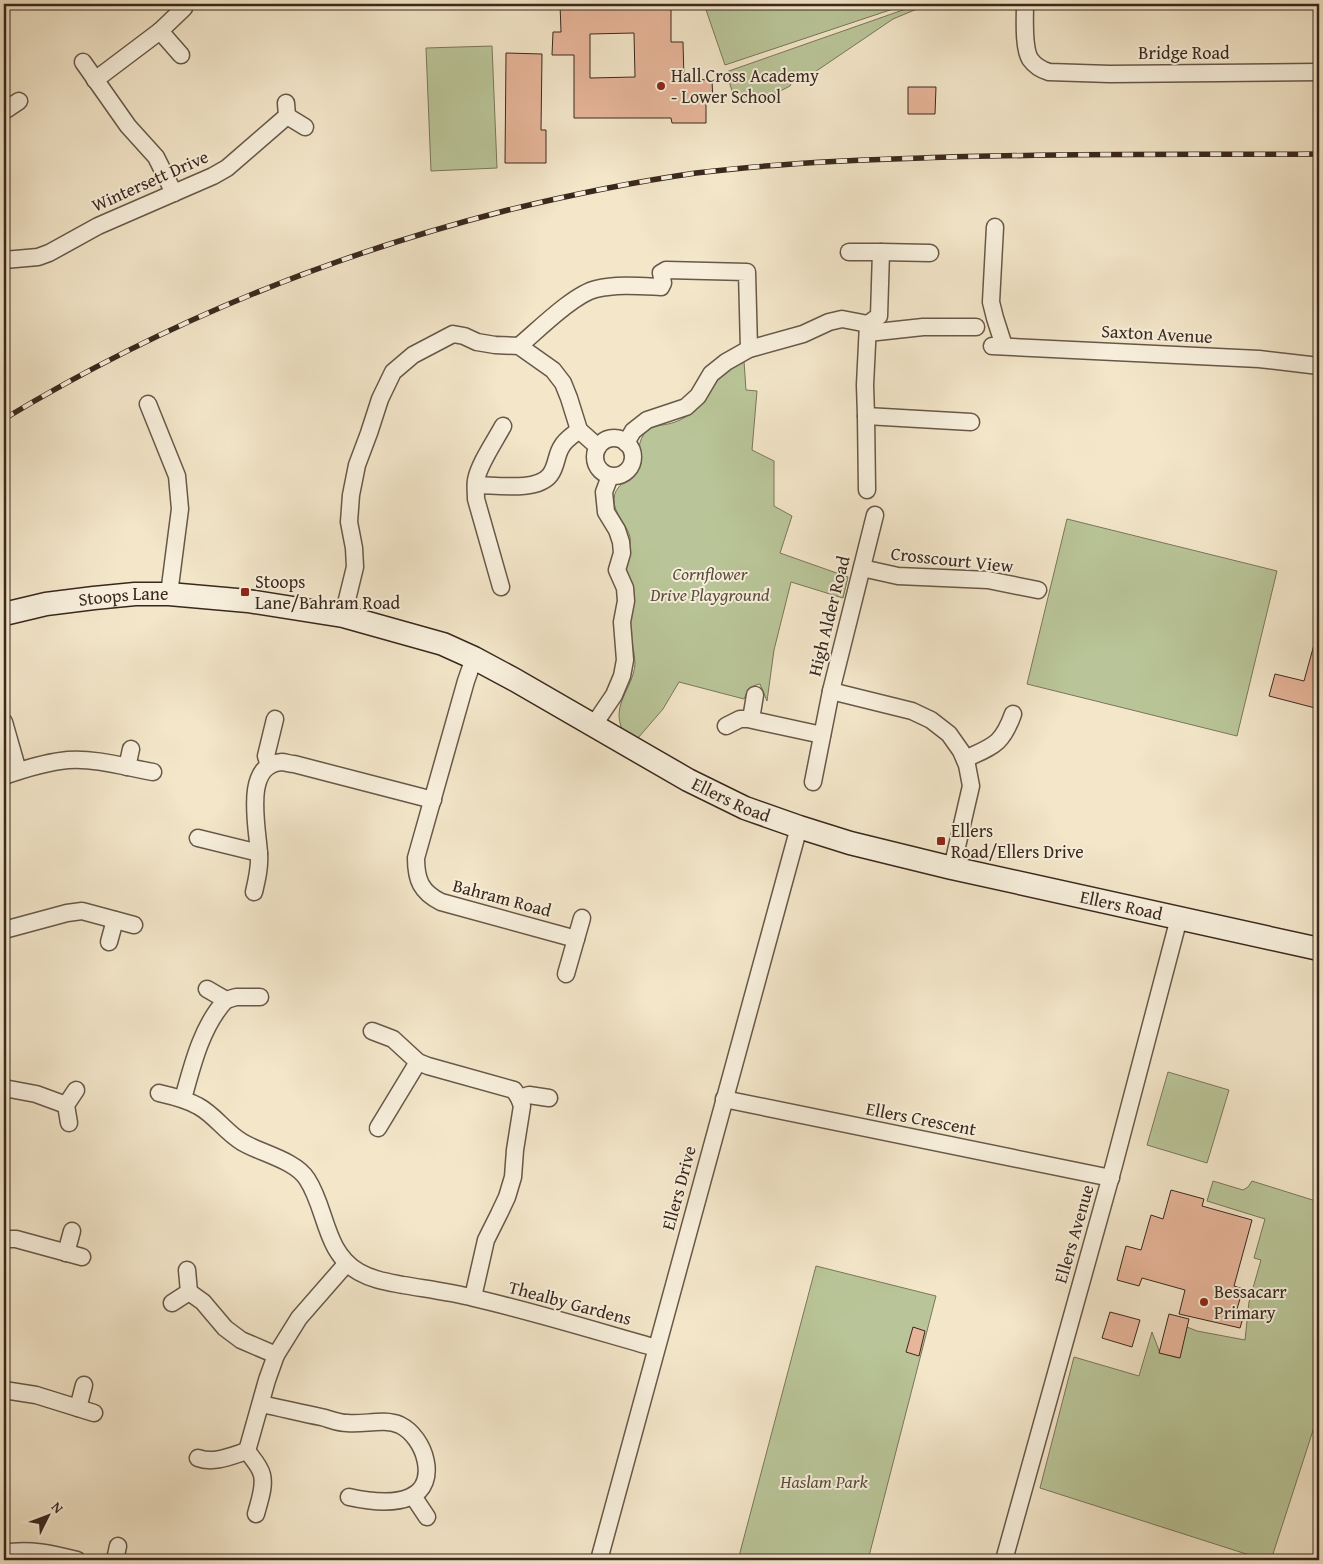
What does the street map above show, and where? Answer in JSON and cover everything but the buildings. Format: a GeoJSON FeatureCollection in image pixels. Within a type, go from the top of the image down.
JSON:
{"type":"FeatureCollection","features":[{"type":"Feature","properties":{"kind":"street","name":"Bridge Road"},"geometry":{"type":"LineString","coordinates":[[1025,4],[1027,51],[1030,59],[1036,65],[1049,72],[1120,74],[1319,72]]}},
{"type":"Feature","properties":{"kind":"street"},"geometry":{"type":"LineString","coordinates":[[95,80],[160,31],[184,8]]}},
{"type":"Feature","properties":{"kind":"street"},"geometry":{"type":"LineString","coordinates":[[160,31],[181,55]]}},
{"type":"Feature","properties":{"kind":"street"},"geometry":{"type":"LineString","coordinates":[[83,62],[128,126],[156,157],[174,192]]}},
{"type":"Feature","properties":{"kind":"street"},"geometry":{"type":"LineString","coordinates":[[4,111],[19,101]]}},
{"type":"Feature","properties":{"kind":"street","name":"Wintersett Drive"},"geometry":{"type":"LineString","coordinates":[[4,260],[38,257],[49,253],[98,226],[213,176],[227,168],[287,109],[305,127]]}},
{"type":"Feature","properties":{"kind":"street","name":"Saxton Avenue"},"geometry":{"type":"LineString","coordinates":[[995,227],[991,302],[998,346],[1259,359],[1319,366]]}},
{"type":"Feature","properties":{"kind":"street"},"geometry":{"type":"LineString","coordinates":[[849,252],[930,253]]}},
{"type":"Feature","properties":{"kind":"street"},"geometry":{"type":"LineString","coordinates":[[867,490],[868,329],[879,316],[881,252]]}},
{"type":"Feature","properties":{"kind":"street"},"geometry":{"type":"LineString","coordinates":[[519,346],[576,297],[594,289],[617,286],[662,287],[662,273],[666,270],[747,272],[749,349]]}},
{"type":"Feature","properties":{"kind":"street"},"geometry":{"type":"LineString","coordinates":[[626,443],[633,431],[647,420],[686,407],[698,396],[711,374],[726,362],[749,349],[803,334],[829,322],[842,320],[868,329],[976,327]]}},
{"type":"Feature","properties":{"kind":"street"},"geometry":{"type":"LineString","coordinates":[[343,616],[355,567],[354,548],[349,522],[351,495],[357,464],[380,399],[393,372],[413,355],[453,334],[486,344],[519,346],[553,370],[563,383],[579,430],[598,447]]}},
{"type":"Feature","properties":{"kind":"street","name":"Stoops Lane"},"geometry":{"type":"LineString","coordinates":[[4,614],[46,604],[94,598],[135,594],[169,594],[180,509],[176,476],[148,404]]}},
{"type":"Feature","properties":{"kind":"street"},"geometry":{"type":"LineString","coordinates":[[866,416],[971,422]]}},
{"type":"Feature","properties":{"kind":"street"},"geometry":{"type":"LineString","coordinates":[[501,587],[476,500],[476,485],[479,471],[503,426]]}},
{"type":"Feature","properties":{"kind":"street"},"geometry":{"type":"LineString","coordinates":[[476,485],[532,486],[542,482],[550,475],[557,463],[561,446],[579,430]]}},
{"type":"Feature","properties":{"kind":"street"},"geometry":{"type":"LineString","coordinates":[[608,439],[620,440],[626,443],[632,453],[631,466],[622,474],[610,476],[599,470],[595,458],[598,447],[608,439]]}},
{"type":"Feature","properties":{"kind":"street"},"geometry":{"type":"LineString","coordinates":[[593,726],[614,695],[622,676],[625,660],[622,622],[626,601],[625,588],[617,570],[622,553],[621,542],[617,530],[606,512],[604,492],[610,476]]}},
{"type":"Feature","properties":{"kind":"street","name":"High Alder Road"},"geometry":{"type":"LineString","coordinates":[[875,515],[831,691],[912,711],[931,720],[949,734],[961,751],[965,759],[971,786],[952,868]]}},
{"type":"Feature","properties":{"kind":"street","name":"Crosscourt View"},"geometry":{"type":"LineString","coordinates":[[862,568],[898,576],[988,580],[1038,590]]}},
{"type":"Feature","properties":{"kind":"street","name":"Ellers Road"},"geometry":{"type":"LineString","coordinates":[[169,594],[248,600],[343,616],[442,644],[474,658],[688,780],[745,808],[850,843],[952,868],[1319,949]]}},
{"type":"Feature","properties":{"kind":"street","name":"Bahram Road"},"geometry":{"type":"LineString","coordinates":[[474,658],[416,858],[416,872],[419,881],[432,898],[441,902],[576,939]]}},
{"type":"Feature","properties":{"kind":"street"},"geometry":{"type":"LineString","coordinates":[[813,782],[831,691]]}},
{"type":"Feature","properties":{"kind":"street"},"geometry":{"type":"LineString","coordinates":[[751,719],[755,695]]}},
{"type":"Feature","properties":{"kind":"street"},"geometry":{"type":"LineString","coordinates":[[965,759],[1002,738],[1013,714]]}},
{"type":"Feature","properties":{"kind":"street"},"geometry":{"type":"LineString","coordinates":[[269,766],[266,756],[275,718]]}},
{"type":"Feature","properties":{"kind":"street"},"geometry":{"type":"LineString","coordinates":[[726,726],[740,719],[751,719],[822,736]]}},
{"type":"Feature","properties":{"kind":"street"},"geometry":{"type":"LineString","coordinates":[[4,722],[11,774],[68,760],[95,761],[152,772]]}},
{"type":"Feature","properties":{"kind":"street"},"geometry":{"type":"LineString","coordinates":[[127,767],[131,748]]}},
{"type":"Feature","properties":{"kind":"street"},"geometry":{"type":"LineString","coordinates":[[254,892],[259,866],[259,853],[254,800],[257,785],[263,771],[269,766],[282,762],[294,764],[432,800]]}},
{"type":"Feature","properties":{"kind":"street","name":"Ellers Drive"},"geometry":{"type":"LineString","coordinates":[[599,1560],[799,827]]}},
{"type":"Feature","properties":{"kind":"street"},"geometry":{"type":"LineString","coordinates":[[198,838],[259,853]]}},
{"type":"Feature","properties":{"kind":"street"},"geometry":{"type":"LineString","coordinates":[[4,930],[67,912],[82,911],[134,926]]}},
{"type":"Feature","properties":{"kind":"street"},"geometry":{"type":"LineString","coordinates":[[566,974],[582,918]]}},
{"type":"Feature","properties":{"kind":"street","name":"Ellers Avenue"},"geometry":{"type":"LineString","coordinates":[[1004,1560],[1110,1178],[1179,918]]}},
{"type":"Feature","properties":{"kind":"street"},"geometry":{"type":"LineString","coordinates":[[109,942],[116,920]]}},
{"type":"Feature","properties":{"kind":"street"},"geometry":{"type":"LineString","coordinates":[[207,989],[226,1000]]}},
{"type":"Feature","properties":{"kind":"street"},"geometry":{"type":"LineString","coordinates":[[183,1099],[192,1066],[209,1024],[218,1008],[226,1000],[236,997],[260,997]]}},
{"type":"Feature","properties":{"kind":"street"},"geometry":{"type":"LineString","coordinates":[[372,1031],[392,1039],[418,1062],[514,1090],[519,1098],[522,1106],[513,1177],[507,1197],[486,1240],[473,1298]]}},
{"type":"Feature","properties":{"kind":"street"},"geometry":{"type":"LineString","coordinates":[[378,1128],[418,1062]]}},
{"type":"Feature","properties":{"kind":"street"},"geometry":{"type":"LineString","coordinates":[[4,1088],[36,1094],[66,1105]]}},
{"type":"Feature","properties":{"kind":"street"},"geometry":{"type":"LineString","coordinates":[[69,1124],[66,1105],[76,1090]]}},
{"type":"Feature","properties":{"kind":"street","name":"Thealby Gardens"},"geometry":{"type":"LineString","coordinates":[[159,1093],[198,1105],[214,1116],[228,1132],[241,1142],[292,1166],[306,1176],[316,1194],[322,1217],[335,1248],[347,1263],[359,1272],[376,1280],[473,1298],[656,1348]]}},
{"type":"Feature","properties":{"kind":"street"},"geometry":{"type":"LineString","coordinates":[[519,1098],[529,1095],[549,1098]]}},
{"type":"Feature","properties":{"kind":"street","name":"Ellers Crescent"},"geometry":{"type":"LineString","coordinates":[[724,1099],[1110,1178]]}},
{"type":"Feature","properties":{"kind":"street"},"geometry":{"type":"LineString","coordinates":[[66,1253],[72,1231]]}},
{"type":"Feature","properties":{"kind":"street"},"geometry":{"type":"LineString","coordinates":[[4,1239],[16,1239],[82,1257]]}},
{"type":"Feature","properties":{"kind":"street"},"geometry":{"type":"LineString","coordinates":[[247,1451],[276,1355],[299,1318],[347,1263]]}},
{"type":"Feature","properties":{"kind":"street"},"geometry":{"type":"LineString","coordinates":[[187,1270],[189,1292],[203,1302],[225,1328],[241,1340],[276,1355]]}},
{"type":"Feature","properties":{"kind":"street"},"geometry":{"type":"LineString","coordinates":[[172,1303],[189,1292]]}},
{"type":"Feature","properties":{"kind":"street"},"geometry":{"type":"LineString","coordinates":[[78,1408],[84,1385]]}},
{"type":"Feature","properties":{"kind":"street"},"geometry":{"type":"LineString","coordinates":[[4,1390],[36,1395],[94,1413]]}},
{"type":"Feature","properties":{"kind":"street"},"geometry":{"type":"LineString","coordinates":[[261,1404],[346,1423],[389,1422],[400,1425],[416,1438],[425,1455],[427,1465],[426,1476],[418,1493],[401,1500],[365,1500],[349,1497]]}},
{"type":"Feature","properties":{"kind":"street"},"geometry":{"type":"LineString","coordinates":[[198,1458],[219,1460],[247,1451]]}},
{"type":"Feature","properties":{"kind":"street"},"geometry":{"type":"LineString","coordinates":[[247,1451],[262,1476],[262,1491],[256,1514]]}},
{"type":"Feature","properties":{"kind":"street"},"geometry":{"type":"LineString","coordinates":[[413,1496],[426,1516]]}},
{"type":"Feature","properties":{"kind":"street"},"geometry":{"type":"LineString","coordinates":[[4,1553],[16,1550],[77,1560]]}},
{"type":"Feature","properties":{"kind":"green space"},"geometry":{"type":"Polygon","coordinates":[[[704,4],[908,4],[725,65],[704,4]]]}},
{"type":"Feature","properties":{"kind":"green space"},"geometry":{"type":"Polygon","coordinates":[[[920,4],[929,4],[893,19],[806,78],[802,76],[794,77],[790,86],[763,100],[757,94],[735,100],[726,72],[920,4]]]}},
{"type":"Feature","properties":{"kind":"green space"},"geometry":{"type":"Polygon","coordinates":[[[492,46],[497,168],[431,171],[426,48],[492,46]]]}},
{"type":"Feature","properties":{"kind":"green space","name":"Cornflower Drive Playground"},"geometry":{"type":"Polygon","coordinates":[[[744,361],[746,390],[757,391],[752,450],[774,461],[774,506],[792,516],[780,553],[848,577],[843,598],[791,582],[774,650],[767,701],[760,684],[752,687],[744,699],[679,682],[663,709],[638,738],[623,731],[619,713],[635,664],[630,626],[632,587],[626,566],[630,537],[614,504],[616,490],[637,465],[640,443],[644,434],[653,427],[684,418],[699,405],[722,373],[734,364],[744,361]]]}},
{"type":"Feature","properties":{"kind":"green space"},"geometry":{"type":"Polygon","coordinates":[[[1067,519],[1277,571],[1237,736],[1027,684],[1067,519]]]}},
{"type":"Feature","properties":{"kind":"green space"},"geometry":{"type":"Polygon","coordinates":[[[1168,1072],[1229,1090],[1207,1163],[1147,1145],[1168,1072]]]}},
{"type":"Feature","properties":{"kind":"green space","name":"Bessacarr Primary"},"geometry":{"type":"Polygon","coordinates":[[[1213,1181],[1243,1190],[1252,1181],[1319,1202],[1319,1412],[1271,1560],[1265,1560],[1040,1488],[1074,1357],[1139,1376],[1152,1332],[1160,1353],[1179,1358],[1187,1327],[1197,1331],[1245,1340],[1249,1302],[1261,1260],[1254,1258],[1265,1219],[1207,1201],[1213,1181]]]}},
{"type":"Feature","properties":{"kind":"green space","name":"Haslam Park"},"geometry":{"type":"Polygon","coordinates":[[[816,1266],[936,1296],[868,1560],[738,1560],[816,1266]]]}},
{"type":"Feature","properties":{"kind":"railway"},"geometry":{"type":"LineString","coordinates":[[4,419],[63,385],[186,323],[312,271],[442,228],[508,210],[602,189],[696,173],[837,161],[1021,155],[1319,154]]}},
{"type":"Feature","properties":{"kind":"place","name":"Hall Cross Academy - Lower School"},"geometry":{"type":"Point","coordinates":[661,86]}},
{"type":"Feature","properties":{"kind":"place","name":"Stoops Lane/Bahram Road"},"geometry":{"type":"Point","coordinates":[245,592]}},
{"type":"Feature","properties":{"kind":"place","name":"Ellers Road/Ellers Drive"},"geometry":{"type":"Point","coordinates":[941,841]}},
{"type":"Feature","properties":{"kind":"place","name":"Bessacarr Primary"},"geometry":{"type":"Point","coordinates":[1204,1302]}}]}
